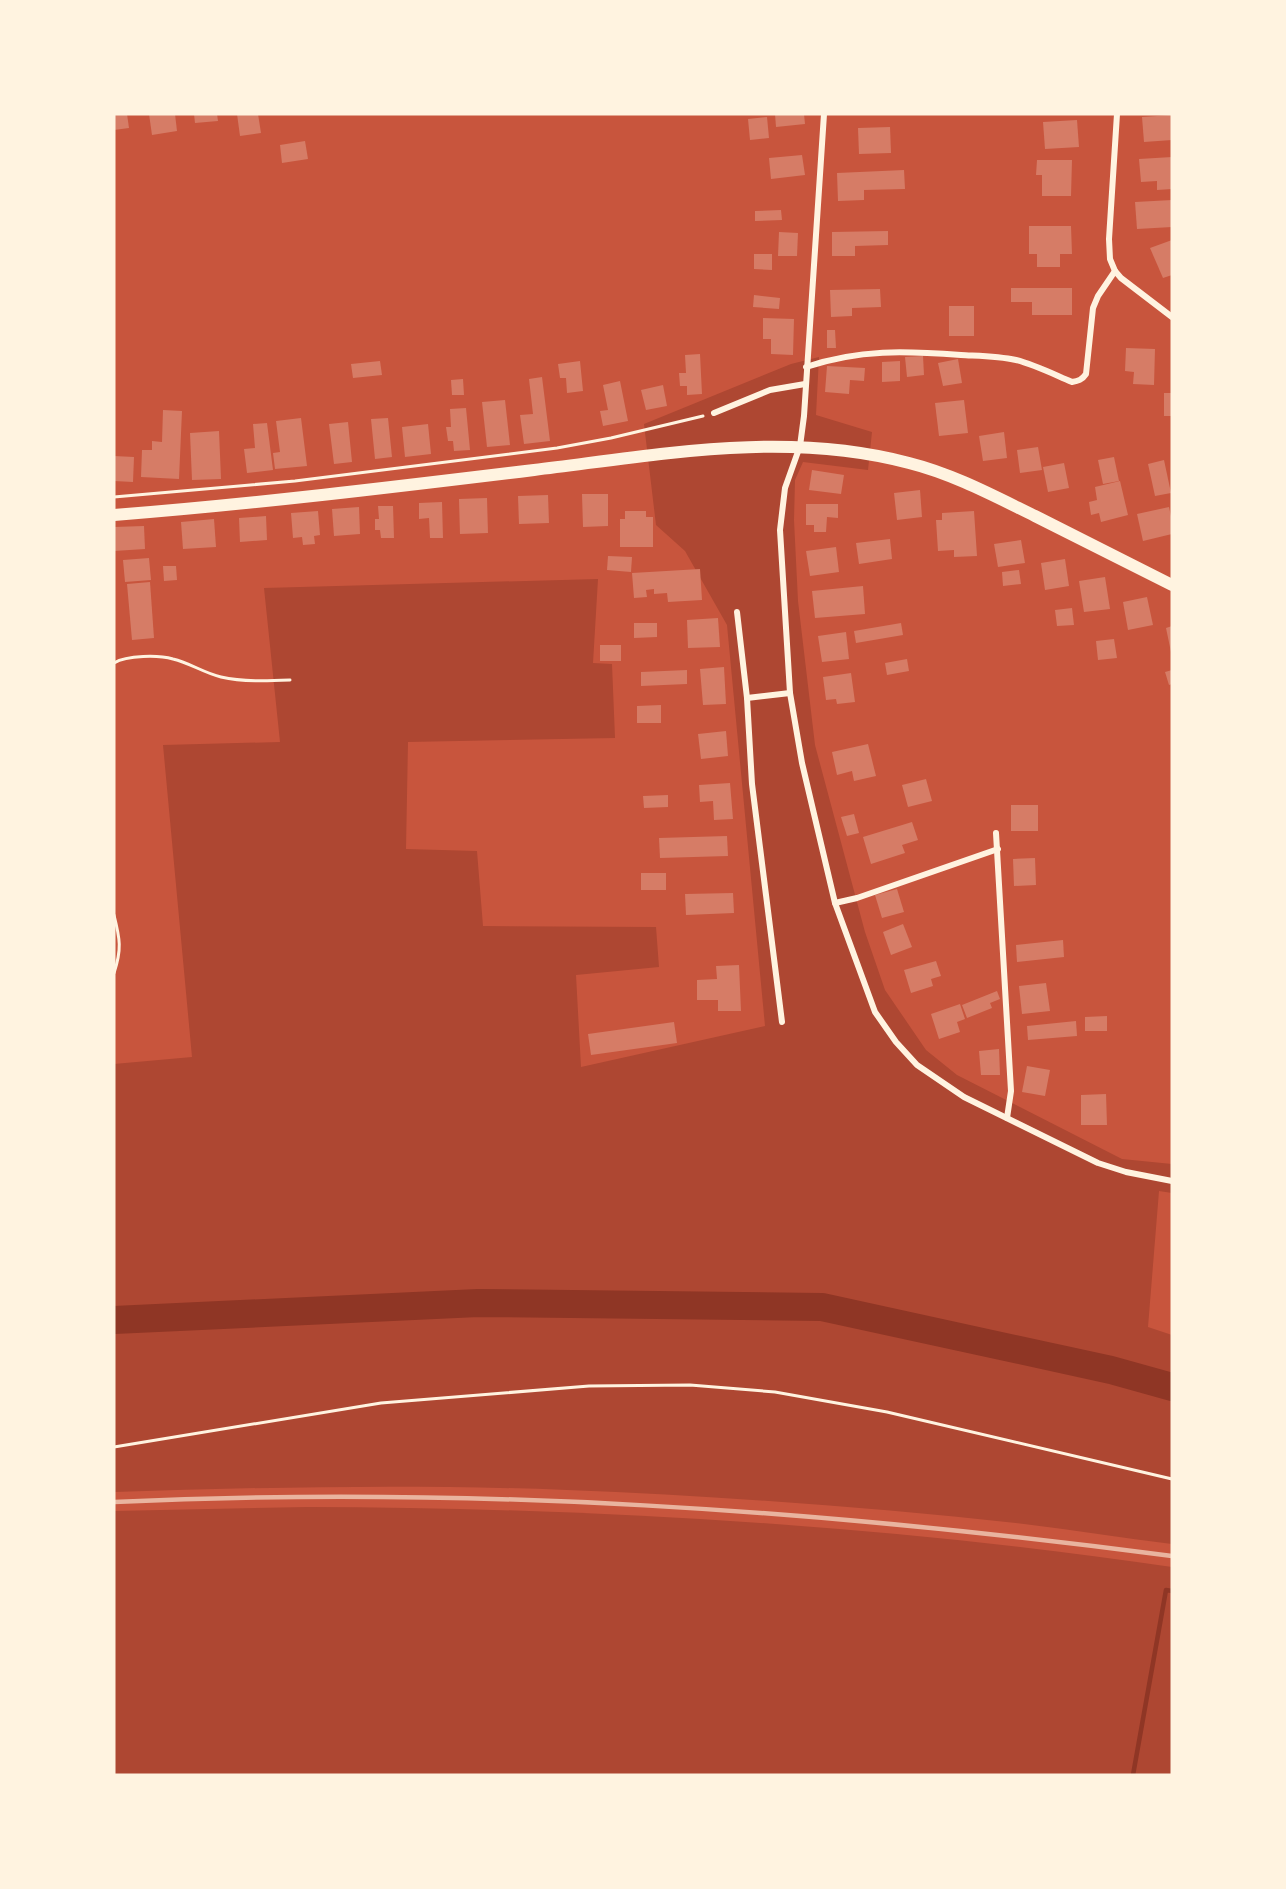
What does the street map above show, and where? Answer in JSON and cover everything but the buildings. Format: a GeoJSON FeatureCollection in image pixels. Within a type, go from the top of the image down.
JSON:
{"type":"FeatureCollection","features":[{"type":"Feature","properties":{"kind":"main road"},"geometry":{"type":"LineString","coordinates":[[114,515],[278,500],[716,448],[800,446],[870,454],[944,474],[1172,585]]}},
{"type":"Feature","properties":{"kind":"street"},"geometry":{"type":"LineString","coordinates":[[824,114],[800,446],[785,488],[780,530],[790,693],[802,763],[835,903],[875,1012],[896,1042],[917,1065],[964,1097],[1098,1163],[1126,1172],[1172,1181]]}},
{"type":"Feature","properties":{"kind":"street"},"geometry":{"type":"LineString","coordinates":[[1117,114],[1109,239],[1110,260],[1115,271],[1130,286],[1172,317]]}},
{"type":"Feature","properties":{"kind":"street"},"geometry":{"type":"LineString","coordinates":[[806,367],[868,352],[932,352],[1004,358],[1035,366],[1072,382],[1078,381],[1086,374],[1093,308],[1098,296],[1115,271]]}},
{"type":"Feature","properties":{"kind":"street"},"geometry":{"type":"LineString","coordinates":[[714,413],[770,390],[806,384]]}},
{"type":"Feature","properties":{"kind":"street"},"geometry":{"type":"LineString","coordinates":[[737,612],[747,698],[752,784],[782,1022]]}},
{"type":"Feature","properties":{"kind":"street"},"geometry":{"type":"LineString","coordinates":[[747,698],[790,693]]}},
{"type":"Feature","properties":{"kind":"street"},"geometry":{"type":"LineString","coordinates":[[996,832],[1011,1091],[1007,1118]]}},
{"type":"Feature","properties":{"kind":"street"},"geometry":{"type":"LineString","coordinates":[[835,903],[857,898],[998,849]]}},
{"type":"Feature","properties":{"kind":"path"},"geometry":{"type":"LineString","coordinates":[[114,497],[295,481],[557,448],[611,438],[714,413]]}},
{"type":"Feature","properties":{"kind":"path"},"geometry":{"type":"LineString","coordinates":[[114,663],[127,658],[173,659],[198,670],[223,677],[263,681],[290,680]]}},
{"type":"Feature","properties":{"kind":"path"},"geometry":{"type":"LineString","coordinates":[[114,915],[121,942],[114,973]]}},
{"type":"Feature","properties":{"kind":"path"},"geometry":{"type":"LineString","coordinates":[[114,1448],[381,1403],[589,1386],[690,1385],[775,1392],[887,1412],[1172,1479]]}},
{"type":"Feature","properties":{"kind":"shaded area"},"geometry":{"type":"Polygon","coordinates":[[[819,357],[816,415],[872,432],[868,470],[803,462],[795,480],[794,520],[798,601],[815,745],[865,932],[885,990],[926,1050],[957,1075],[1122,1159],[1172,1164],[1172,1193],[1159,1191],[1148,1327],[1172,1335],[1172,1544],[1024,1524],[910,1512],[624,1492],[397,1487],[114,1492],[114,1064],[192,1057],[163,745],[280,742],[264,588],[598,579],[593,663],[612,664],[615,738],[408,742],[406,849],[477,851],[483,926],[656,927],[659,967],[576,975],[581,1067],[765,1026],[727,625],[685,551],[656,525],[644,424],[791,364],[819,357]]]}},
{"type":"Feature","properties":{"kind":"shaded area"},"geometry":{"type":"Polygon","coordinates":[[[307,1507],[524,1511],[741,1522],[957,1540],[1172,1567],[1172,1775],[114,1775],[114,1511],[307,1507]]]}},
{"type":"Feature","properties":{"kind":"waterway"},"geometry":{"type":"LineString","coordinates":[[114,1320],[478,1303],[822,1307],[1111,1370],[1172,1387]]}},
{"type":"Feature","properties":{"kind":"waterway"},"geometry":{"type":"LineString","coordinates":[[1133,1775],[1166,1590],[1172,1591]]}},
{"type":"Feature","properties":{"kind":"railway"},"geometry":{"type":"LineString","coordinates":[[114,1502],[379,1497],[512,1499],[644,1505],[909,1526],[1172,1556]]}}]}
